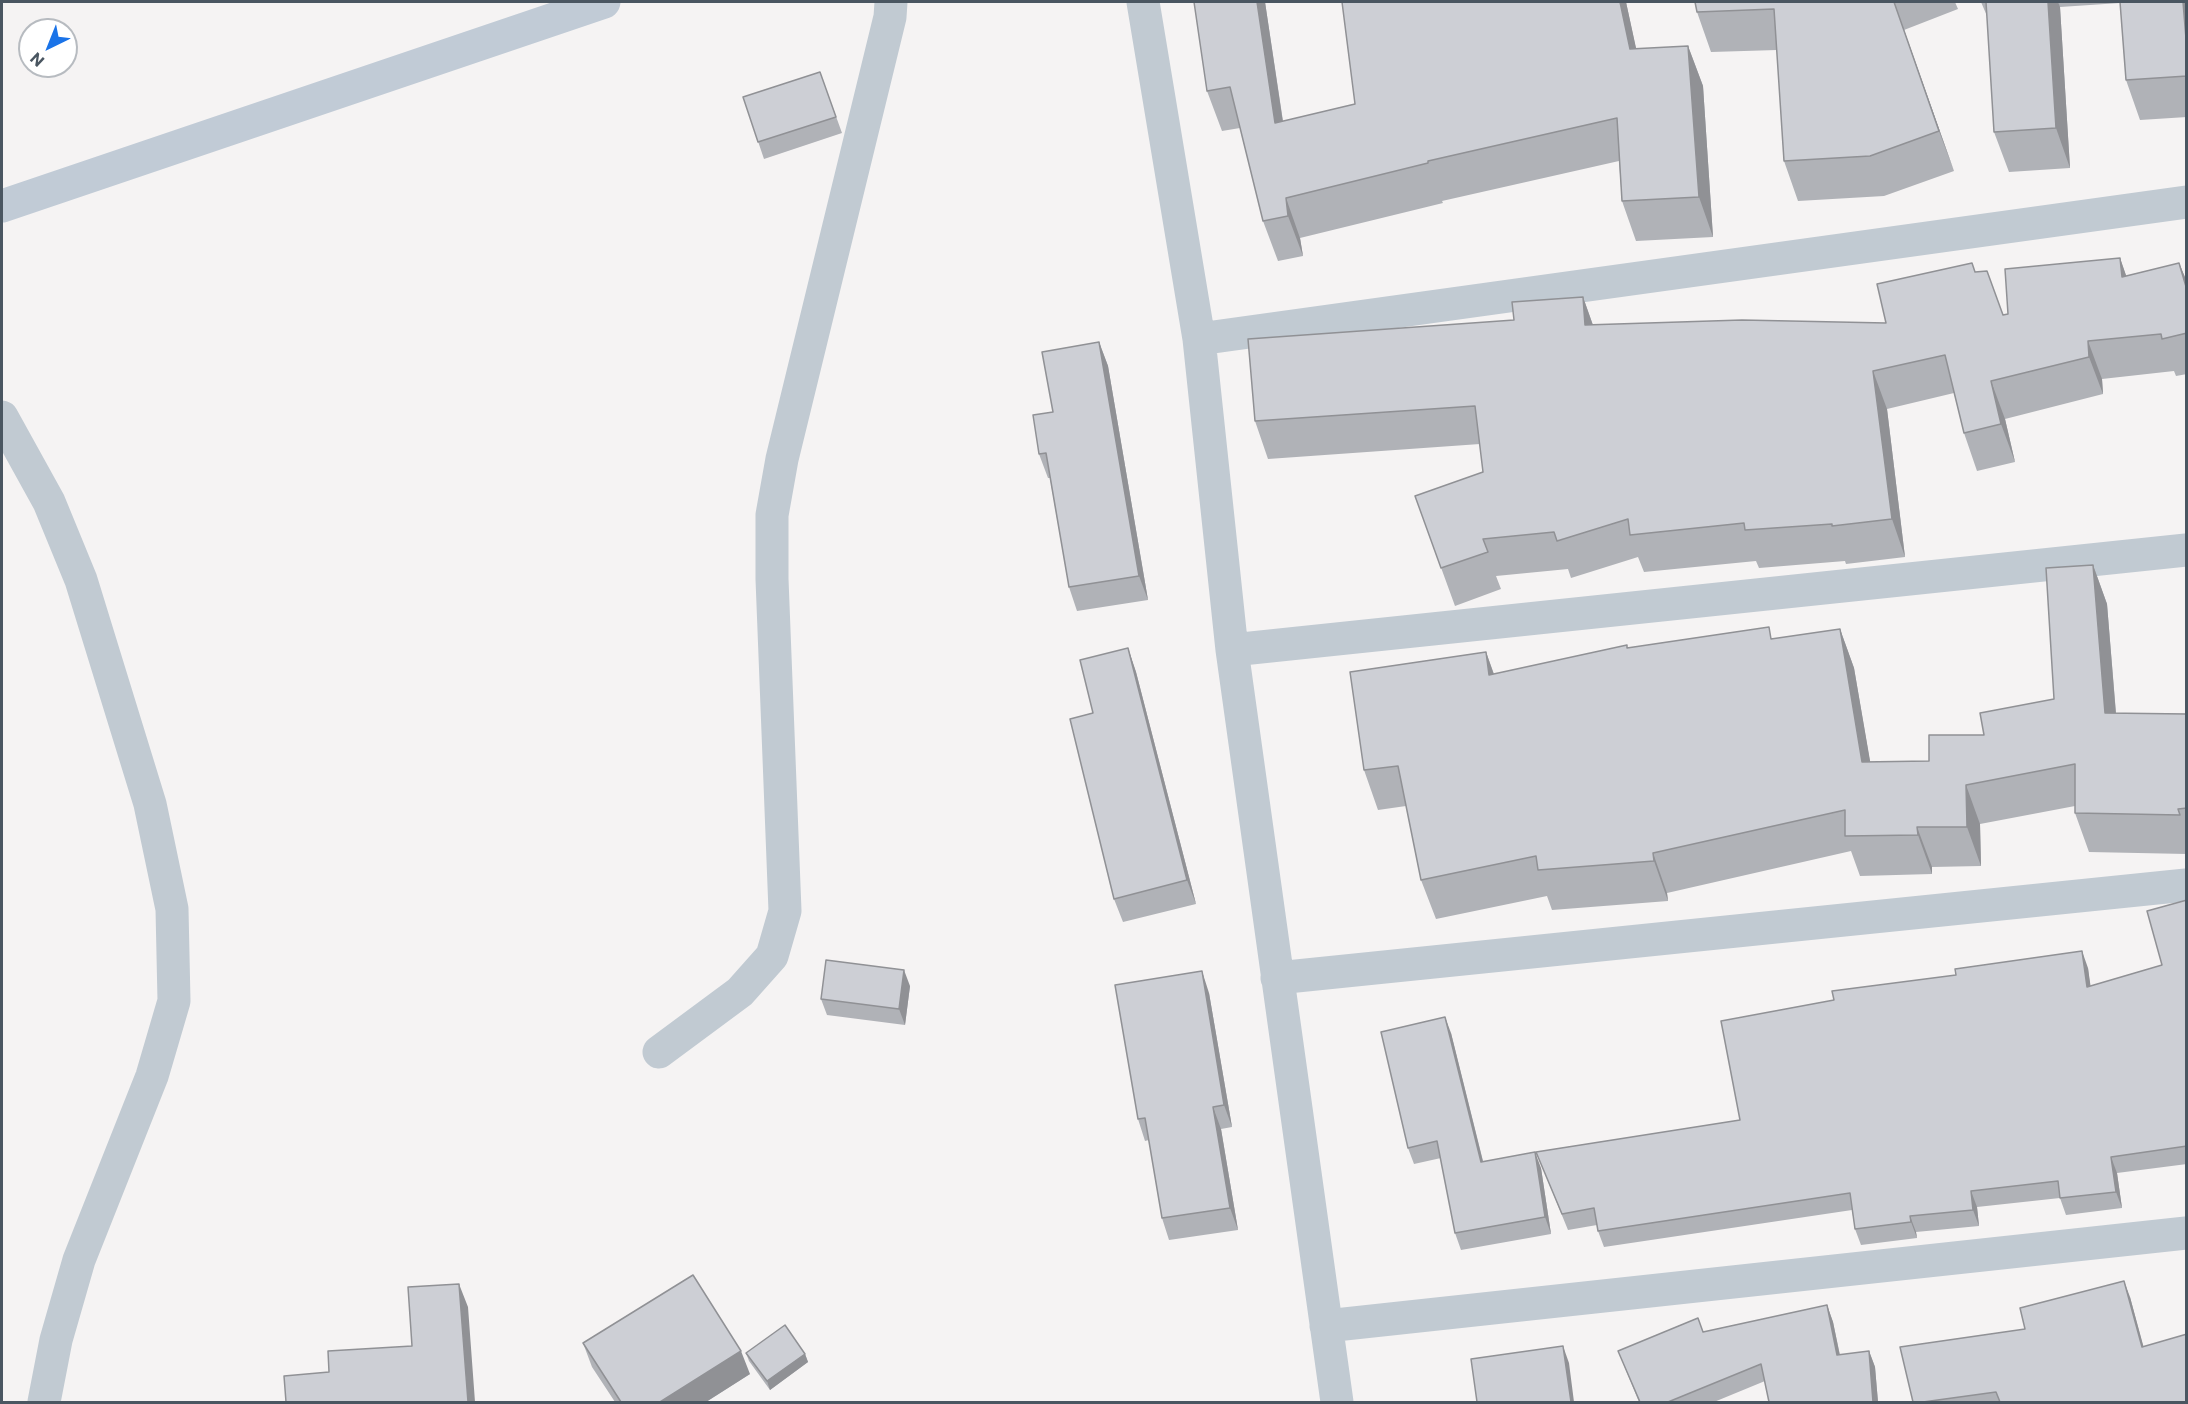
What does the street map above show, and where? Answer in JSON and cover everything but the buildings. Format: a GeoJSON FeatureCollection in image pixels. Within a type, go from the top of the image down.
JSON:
{"type":"FeatureCollection","features":[{"type":"Feature","properties":{"kind":"street"},"geometry":{"type":"LineString","coordinates":[[2,206],[604,2]]}},
{"type":"Feature","properties":{"kind":"street"},"geometry":{"type":"LineString","coordinates":[[659,1052],[746,985],[772,956],[785,911],[772,579],[772,515],[785,448],[890,17],[891,2]]}},
{"type":"Feature","properties":{"kind":"street"},"geometry":{"type":"LineString","coordinates":[[1143,2],[1199,339],[1233,650],[1337,1402]]}},
{"type":"Feature","properties":{"kind":"street"},"geometry":{"type":"LineString","coordinates":[[1199,339],[2187,202]]}},
{"type":"Feature","properties":{"kind":"street"},"geometry":{"type":"LineString","coordinates":[[2,417],[49,502],[81,580],[150,804],[172,909],[174,1001],[152,1076],[79,1260],[56,1340],[44,1402]]}},
{"type":"Feature","properties":{"kind":"street"},"geometry":{"type":"LineString","coordinates":[[1233,650],[2187,550]]}},
{"type":"Feature","properties":{"kind":"street"},"geometry":{"type":"LineString","coordinates":[[1277,978],[2187,885]]}},
{"type":"Feature","properties":{"kind":"street"},"geometry":{"type":"LineString","coordinates":[[1326,1326],[2187,1233]]}}]}
